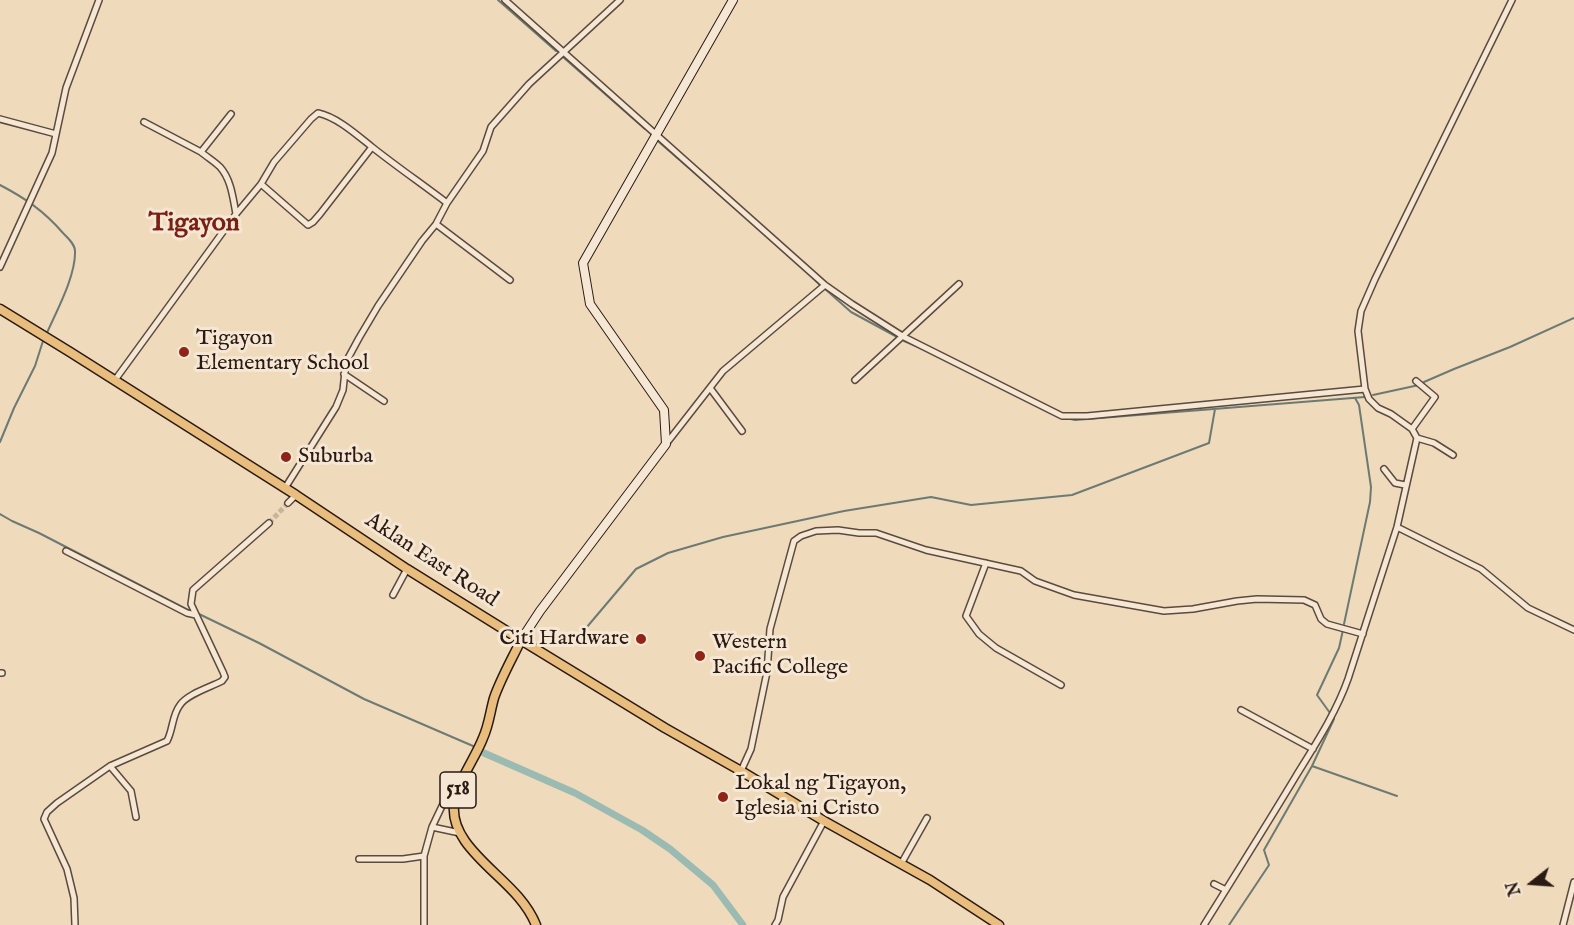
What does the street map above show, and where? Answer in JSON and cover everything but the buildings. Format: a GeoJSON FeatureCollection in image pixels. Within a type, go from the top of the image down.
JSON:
{"type":"FeatureCollection","features":[{"type":"Feature","properties":{"kind":"main road"},"geometry":{"type":"LineString","coordinates":[[666,444],[664,410],[590,304],[583,263],[733,0]]}},
{"type":"Feature","properties":{"kind":"main road","name":"Aklan East Road"},"geometry":{"type":"LineString","coordinates":[[0,309],[521,640],[665,728],[930,880],[999,925]]}},
{"type":"Feature","properties":{"kind":"main road","name":"518"},"geometry":{"type":"LineString","coordinates":[[536,925],[522,901],[476,854],[460,833],[454,813],[454,804],[483,739],[494,700],[521,640],[540,611],[666,444]]}},
{"type":"Feature","properties":{"kind":"street"},"geometry":{"type":"LineString","coordinates":[[0,267],[52,153],[66,88],[99,0]]}},
{"type":"Feature","properties":{"kind":"street"},"geometry":{"type":"LineString","coordinates":[[505,0],[825,285],[904,337],[1062,416],[1099,415],[1365,389]]}},
{"type":"Feature","properties":{"kind":"street"},"geometry":{"type":"LineString","coordinates":[[285,488],[336,407],[343,390],[346,362],[378,306],[436,224],[447,202],[483,151],[495,121],[563,51],[620,0]]}},
{"type":"Feature","properties":{"kind":"street"},"geometry":{"type":"LineString","coordinates":[[1204,925],[1341,700],[1363,634],[1397,527],[1417,438],[1412,429],[1378,408],[1369,399],[1365,389],[1358,331],[1361,311],[1512,0]]}},
{"type":"Feature","properties":{"kind":"street"},"geometry":{"type":"LineString","coordinates":[[115,380],[236,213],[261,184],[274,162],[310,119],[318,113],[325,114],[359,135],[447,202]]}},
{"type":"Feature","properties":{"kind":"street"},"geometry":{"type":"LineString","coordinates":[[201,152],[231,114]]}},
{"type":"Feature","properties":{"kind":"street"},"geometry":{"type":"LineString","coordinates":[[0,119],[56,134]]}},
{"type":"Feature","properties":{"kind":"street"},"geometry":{"type":"LineString","coordinates":[[144,122],[201,152],[220,168],[231,190],[236,213]]}},
{"type":"Feature","properties":{"kind":"street"},"geometry":{"type":"LineString","coordinates":[[261,184],[308,225],[320,214],[372,147]]}},
{"type":"Feature","properties":{"kind":"street"},"geometry":{"type":"LineString","coordinates":[[436,224],[510,280]]}},
{"type":"Feature","properties":{"kind":"street"},"geometry":{"type":"LineString","coordinates":[[855,380],[959,284]]}},
{"type":"Feature","properties":{"kind":"street"},"geometry":{"type":"LineString","coordinates":[[666,444],[723,371],[825,285]]}},
{"type":"Feature","properties":{"kind":"street"},"geometry":{"type":"LineString","coordinates":[[344,374],[384,401]]}},
{"type":"Feature","properties":{"kind":"street"},"geometry":{"type":"LineString","coordinates":[[1412,429],[1435,397],[1416,381]]}},
{"type":"Feature","properties":{"kind":"street"},"geometry":{"type":"LineString","coordinates":[[710,388],[742,431]]}},
{"type":"Feature","properties":{"kind":"street"},"geometry":{"type":"LineString","coordinates":[[1417,438],[1434,443],[1453,455]]}},
{"type":"Feature","properties":{"kind":"street"},"geometry":{"type":"LineString","coordinates":[[1384,469],[1395,483],[1405,485]]}},
{"type":"Feature","properties":{"kind":"street"},"geometry":{"type":"LineString","coordinates":[[288,503],[296,495]]}},
{"type":"Feature","properties":{"kind":"street"},"geometry":{"type":"LineString","coordinates":[[75,925],[74,898],[67,869],[44,819],[47,812],[110,766],[167,741],[172,732],[179,705],[222,681],[225,677],[191,604],[193,590],[269,523]]}},
{"type":"Feature","properties":{"kind":"street"},"geometry":{"type":"LineString","coordinates":[[1397,527],[1481,569],[1528,608],[1574,630]]}},
{"type":"Feature","properties":{"kind":"street"},"geometry":{"type":"LineString","coordinates":[[741,771],[751,749],[767,672],[770,628],[794,541],[816,531],[876,533],[926,550],[1021,571],[1035,580],[1074,595],[1164,610],[1193,609],[1247,600],[1304,600],[1315,605],[1321,619],[1328,624],[1363,634]]}},
{"type":"Feature","properties":{"kind":"street"},"geometry":{"type":"LineString","coordinates":[[66,551],[196,615]]}},
{"type":"Feature","properties":{"kind":"street"},"geometry":{"type":"LineString","coordinates":[[986,563],[966,616],[979,634],[996,648],[1062,685]]}},
{"type":"Feature","properties":{"kind":"street"},"geometry":{"type":"LineString","coordinates":[[393,595],[408,568]]}},
{"type":"Feature","properties":{"kind":"street"},"geometry":{"type":"LineString","coordinates":[[1241,710],[1313,749]]}},
{"type":"Feature","properties":{"kind":"street"},"geometry":{"type":"LineString","coordinates":[[110,766],[131,791],[136,817]]}},
{"type":"Feature","properties":{"kind":"street"},"geometry":{"type":"LineString","coordinates":[[424,925],[424,856],[432,827],[447,798],[458,791]]}},
{"type":"Feature","properties":{"kind":"street"},"geometry":{"type":"LineString","coordinates":[[901,864],[927,818]]}},
{"type":"Feature","properties":{"kind":"street"},"geometry":{"type":"LineString","coordinates":[[775,925],[783,897],[824,821]]}},
{"type":"Feature","properties":{"kind":"street"},"geometry":{"type":"LineString","coordinates":[[432,827],[460,833]]}},
{"type":"Feature","properties":{"kind":"street"},"geometry":{"type":"LineString","coordinates":[[359,859],[403,859],[424,856]]}},
{"type":"Feature","properties":{"kind":"street"},"geometry":{"type":"LineString","coordinates":[[1563,925],[1574,882]]}},
{"type":"Feature","properties":{"kind":"street"},"geometry":{"type":"LineString","coordinates":[[1214,884],[1226,890]]}},
{"type":"Feature","properties":{"kind":"waterway"},"geometry":{"type":"LineString","coordinates":[[498,0],[556,51]]}},
{"type":"Feature","properties":{"kind":"waterway"},"geometry":{"type":"LineString","coordinates":[[563,57],[645,129]]}},
{"type":"Feature","properties":{"kind":"waterway"},"geometry":{"type":"LineString","coordinates":[[659,142],[729,203]]}},
{"type":"Feature","properties":{"kind":"waterway"},"geometry":{"type":"LineString","coordinates":[[0,185],[41,212],[56,225],[75,248],[69,282],[46,335]]}},
{"type":"Feature","properties":{"kind":"waterway"},"geometry":{"type":"LineString","coordinates":[[812,277],[820,285]]}},
{"type":"Feature","properties":{"kind":"waterway"},"geometry":{"type":"LineString","coordinates":[[824,288],[851,312],[899,338]]}},
{"type":"Feature","properties":{"kind":"waterway"},"geometry":{"type":"LineString","coordinates":[[1424,382],[1574,318]]}},
{"type":"Feature","properties":{"kind":"waterway"},"geometry":{"type":"LineString","coordinates":[[0,442],[35,366],[43,341]]}},
{"type":"Feature","properties":{"kind":"waterway"},"geometry":{"type":"LineString","coordinates":[[904,341],[923,349]]}},
{"type":"Feature","properties":{"kind":"waterway"},"geometry":{"type":"LineString","coordinates":[[1373,395],[1419,385]]}},
{"type":"Feature","properties":{"kind":"waterway"},"geometry":{"type":"LineString","coordinates":[[1066,418],[1075,420],[1365,397]]}},
{"type":"Feature","properties":{"kind":"waterway"},"geometry":{"type":"LineString","coordinates":[[1344,624],[1370,502],[1371,487],[1359,405],[1355,398]]}},
{"type":"Feature","properties":{"kind":"waterway"},"geometry":{"type":"LineString","coordinates":[[581,634],[636,569],[668,553],[723,537],[844,511],[931,497],[971,505],[1072,495],[1209,443],[1215,409]]}},
{"type":"Feature","properties":{"kind":"waterway"},"geometry":{"type":"LineString","coordinates":[[0,514],[190,611]]}},
{"type":"Feature","properties":{"kind":"waterway"},"geometry":{"type":"LineString","coordinates":[[199,614],[364,699],[473,746]]}},
{"type":"Feature","properties":{"kind":"waterway"},"geometry":{"type":"LineString","coordinates":[[1330,713],[1317,695],[1339,648],[1343,630]]}},
{"type":"Feature","properties":{"kind":"waterway"},"geometry":{"type":"LineString","coordinates":[[1229,925],[1269,865],[1264,850],[1312,766],[1333,717]]}},
{"type":"Feature","properties":{"kind":"waterway"},"geometry":{"type":"LineString","coordinates":[[484,753],[575,793],[642,830],[670,849],[713,885],[743,925]]}},
{"type":"Feature","properties":{"kind":"waterway"},"geometry":{"type":"LineString","coordinates":[[1312,766],[1397,796]]}},
{"type":"Feature","properties":{"kind":"tunnel"},"geometry":{"type":"LineString","coordinates":[[269,523],[288,503]]}},
{"type":"Feature","properties":{"kind":"place","name":"Tigayon Elementary School"},"geometry":{"type":"Point","coordinates":[184,352]}},
{"type":"Feature","properties":{"kind":"place","name":"Suburba"},"geometry":{"type":"Point","coordinates":[286,457]}},
{"type":"Feature","properties":{"kind":"place","name":"Citi Hardware"},"geometry":{"type":"Point","coordinates":[641,639]}},
{"type":"Feature","properties":{"kind":"place","name":"Western Pacific College"},"geometry":{"type":"Point","coordinates":[700,656]}},
{"type":"Feature","properties":{"kind":"place","name":"Lokal ng Tigayon, Iglesia ni Cristo"},"geometry":{"type":"Point","coordinates":[723,797]}},
{"type":"Feature","properties":{"kind":"district","name":"Tigayon"},"geometry":{"type":"Point","coordinates":[194,225]}}]}
